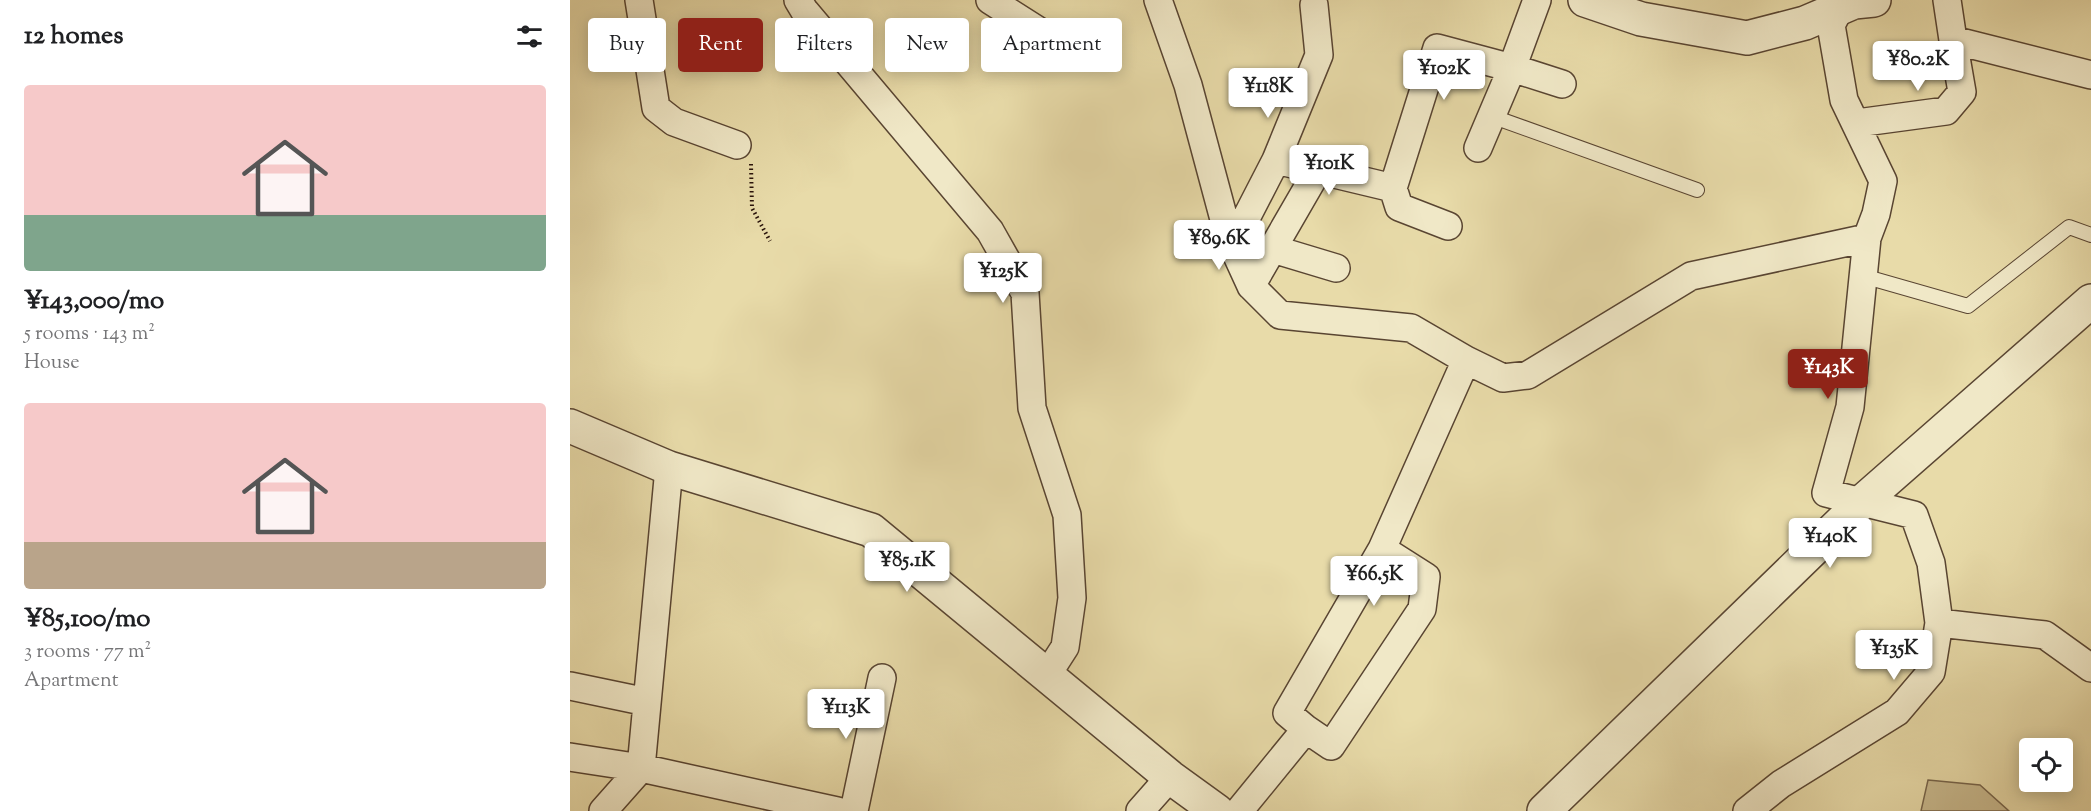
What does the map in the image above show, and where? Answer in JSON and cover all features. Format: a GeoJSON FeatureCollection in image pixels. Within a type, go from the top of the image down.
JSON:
{"type":"FeatureCollection","features":[{"type":"Feature","properties":{"kind":"street"},"geometry":{"type":"LineString","coordinates":[[639,0],[656,108],[674,122],[737,145]]}},
{"type":"Feature","properties":{"kind":"street"},"geometry":{"type":"LineString","coordinates":[[798,0],[990,231],[1025,293],[1032,408],[1067,515],[1072,598],[1065,647],[1047,675]]}},
{"type":"Feature","properties":{"kind":"street"},"geometry":{"type":"LineString","coordinates":[[990,0],[1019,18]]}},
{"type":"Feature","properties":{"kind":"street"},"geometry":{"type":"LineString","coordinates":[[1158,0],[1188,85],[1229,238],[1251,286],[1280,315],[1411,328],[1466,360],[1503,378],[1528,375],[1691,276],[1867,238]]}},
{"type":"Feature","properties":{"kind":"street"},"geometry":{"type":"LineString","coordinates":[[1478,148],[1512,68],[1537,0]]}},
{"type":"Feature","properties":{"kind":"street"},"geometry":{"type":"LineString","coordinates":[[1585,0],[1641,19],[1747,38],[1805,23],[1843,4],[1874,0]]}},
{"type":"Feature","properties":{"kind":"street"},"geometry":{"type":"LineString","coordinates":[[1857,123],[1946,111],[1962,93],[1947,0]]}},
{"type":"Feature","properties":{"kind":"street"},"geometry":{"type":"LineString","coordinates":[[1747,811],[1781,784],[1897,712],[1931,672],[1939,623],[1931,563],[1914,514],[1826,493],[1850,407],[1867,238],[1876,214],[1883,181],[1844,100],[1831,25],[1843,4]]}},
{"type":"Feature","properties":{"kind":"street"},"geometry":{"type":"LineString","coordinates":[[1229,238],[1242,226],[1276,160],[1319,55],[1314,5]]}},
{"type":"Feature","properties":{"kind":"street"},"geometry":{"type":"LineString","coordinates":[[1953,40],[2091,75]]}},
{"type":"Feature","properties":{"kind":"street"},"geometry":{"type":"LineString","coordinates":[[1449,226],[1399,207],[1393,188],[1437,48],[1562,84]]}},
{"type":"Feature","properties":{"kind":"street"},"geometry":{"type":"LineString","coordinates":[[1276,160],[1393,188]]}},
{"type":"Feature","properties":{"kind":"street"},"geometry":{"type":"LineString","coordinates":[[1251,286],[1318,170]]}},
{"type":"Feature","properties":{"kind":"street"},"geometry":{"type":"LineString","coordinates":[[1273,249],[1336,268]]}},
{"type":"Feature","properties":{"kind":"street"},"geometry":{"type":"LineString","coordinates":[[1544,811],[1863,501],[2091,301]]}},
{"type":"Feature","properties":{"kind":"street"},"geometry":{"type":"LineString","coordinates":[[1382,549],[1426,577],[1422,609],[1331,746],[1287,713],[1382,549],[1466,360]]}},
{"type":"Feature","properties":{"kind":"street"},"geometry":{"type":"LineString","coordinates":[[570,426],[669,468],[871,530],[1170,777],[1217,811]]}},
{"type":"Feature","properties":{"kind":"street"},"geometry":{"type":"LineString","coordinates":[[603,811],[641,768],[669,468]]}},
{"type":"Feature","properties":{"kind":"street"},"geometry":{"type":"LineString","coordinates":[[1939,623],[2044,635],[2091,668]]}},
{"type":"Feature","properties":{"kind":"street"},"geometry":{"type":"LineString","coordinates":[[854,811],[882,678]]}},
{"type":"Feature","properties":{"kind":"street"},"geometry":{"type":"LineString","coordinates":[[570,686],[647,702]]}},
{"type":"Feature","properties":{"kind":"street"},"geometry":{"type":"LineString","coordinates":[[1239,811],[1306,729]]}},
{"type":"Feature","properties":{"kind":"street"},"geometry":{"type":"LineString","coordinates":[[570,757],[641,768],[834,811]]}},
{"type":"Feature","properties":{"kind":"street"},"geometry":{"type":"LineString","coordinates":[[1140,811],[1170,777]]}},
{"type":"Feature","properties":{"kind":"lane"},"geometry":{"type":"LineString","coordinates":[[1491,116],[1697,190]]}},
{"type":"Feature","properties":{"kind":"lane"},"geometry":{"type":"LineString","coordinates":[[1863,276],[1968,306],[2069,227],[2091,235]]}},
{"type":"Feature","properties":{"kind":"path"},"geometry":{"type":"LineString","coordinates":[[737,145],[751,159],[752,208],[770,241]]}},
{"type":"Feature","properties":{"kind":"shaded area"},"geometry":{"type":"Polygon","coordinates":[[[1928,780],[1980,785],[2009,811],[1921,811],[1928,780]]]}}]}
